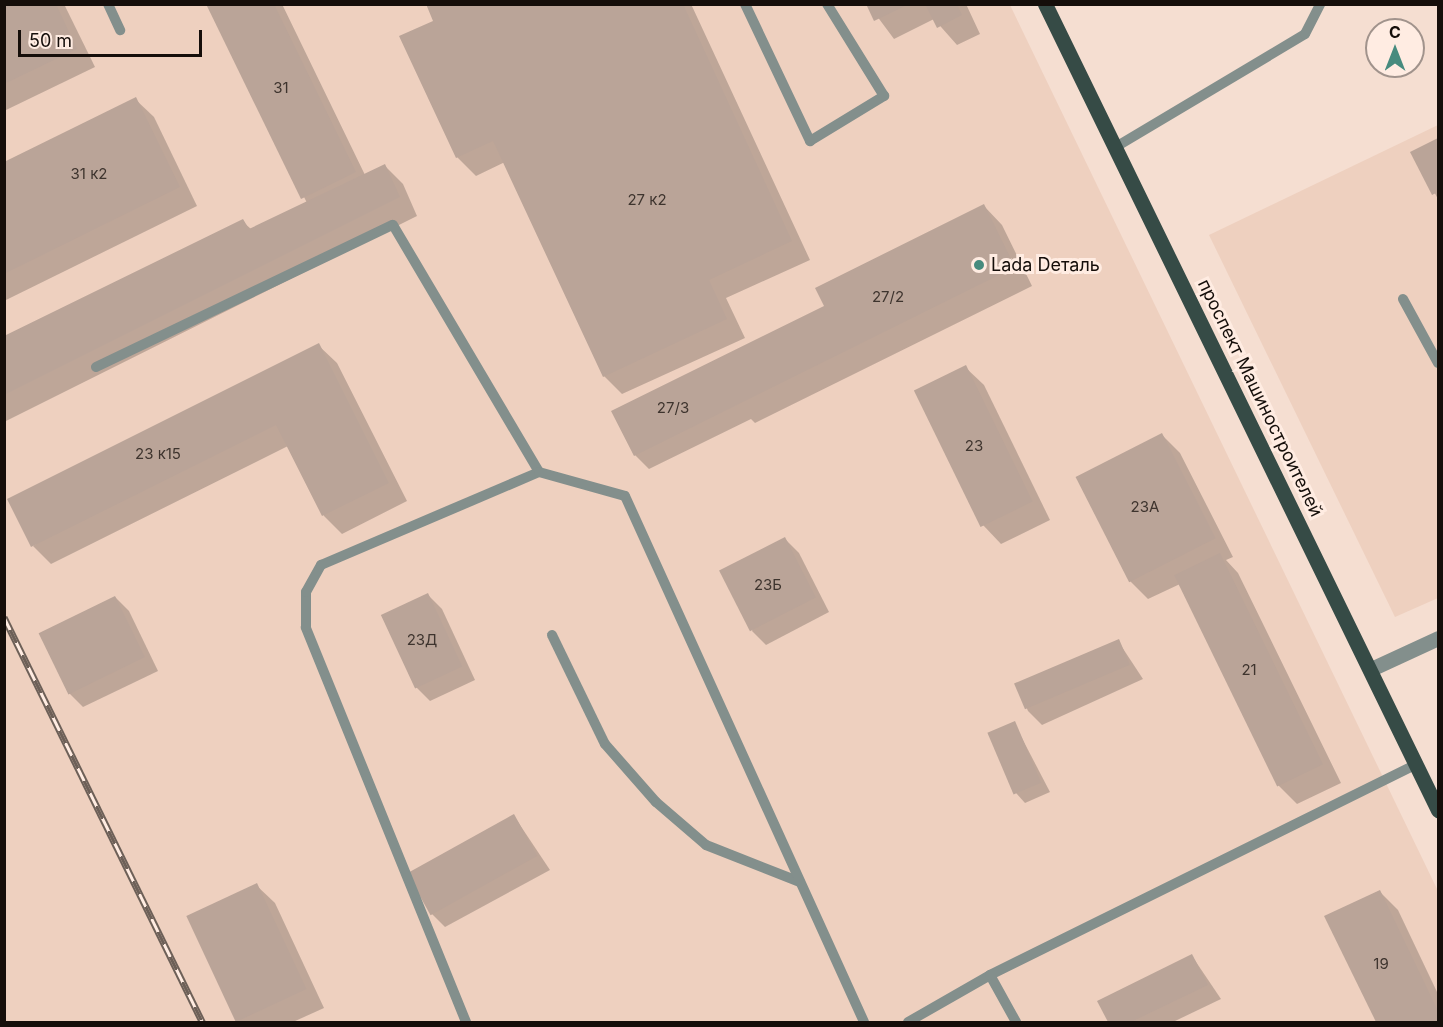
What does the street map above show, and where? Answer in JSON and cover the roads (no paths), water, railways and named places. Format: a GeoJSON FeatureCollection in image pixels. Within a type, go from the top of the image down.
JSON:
{"type":"FeatureCollection","features":[{"type":"Feature","properties":{"kind":"main road","name":"проспект Машиностроителей"},"geometry":{"type":"LineString","coordinates":[[1045,4],[1438,810]]}},
{"type":"Feature","properties":{"kind":"street"},"geometry":{"type":"LineString","coordinates":[[1371,669],[1438,638]]}},
{"type":"Feature","properties":{"kind":"lane"},"geometry":{"type":"LineString","coordinates":[[108,4],[120,30]]}},
{"type":"Feature","properties":{"kind":"lane"},"geometry":{"type":"LineString","coordinates":[[745,4],[810,141],[884,96],[827,4]]}},
{"type":"Feature","properties":{"kind":"lane"},"geometry":{"type":"LineString","coordinates":[[1114,148],[1305,34],[1320,4]]}},
{"type":"Feature","properties":{"kind":"lane"},"geometry":{"type":"LineString","coordinates":[[96,367],[393,225],[539,472]]}},
{"type":"Feature","properties":{"kind":"lane"},"geometry":{"type":"LineString","coordinates":[[1403,299],[1438,363]]}},
{"type":"Feature","properties":{"kind":"lane"},"geometry":{"type":"LineString","coordinates":[[466,1023],[306,627],[306,592],[321,565],[539,472],[625,496],[864,1023]]}},
{"type":"Feature","properties":{"kind":"lane"},"geometry":{"type":"LineString","coordinates":[[552,635],[605,744],[656,802],[706,845],[800,882]]}},
{"type":"Feature","properties":{"kind":"lane"},"geometry":{"type":"LineString","coordinates":[[908,1023],[990,975],[1416,764]]}},
{"type":"Feature","properties":{"kind":"lane"},"geometry":{"type":"LineString","coordinates":[[990,975],[1016,1023]]}},
{"type":"Feature","properties":{"kind":"railway"},"geometry":{"type":"LineString","coordinates":[[4,617],[202,1022]]}},
{"type":"Feature","properties":{"kind":"place","name":"Lada Dеталь"},"geometry":{"type":"Point","coordinates":[979,265]}}]}
